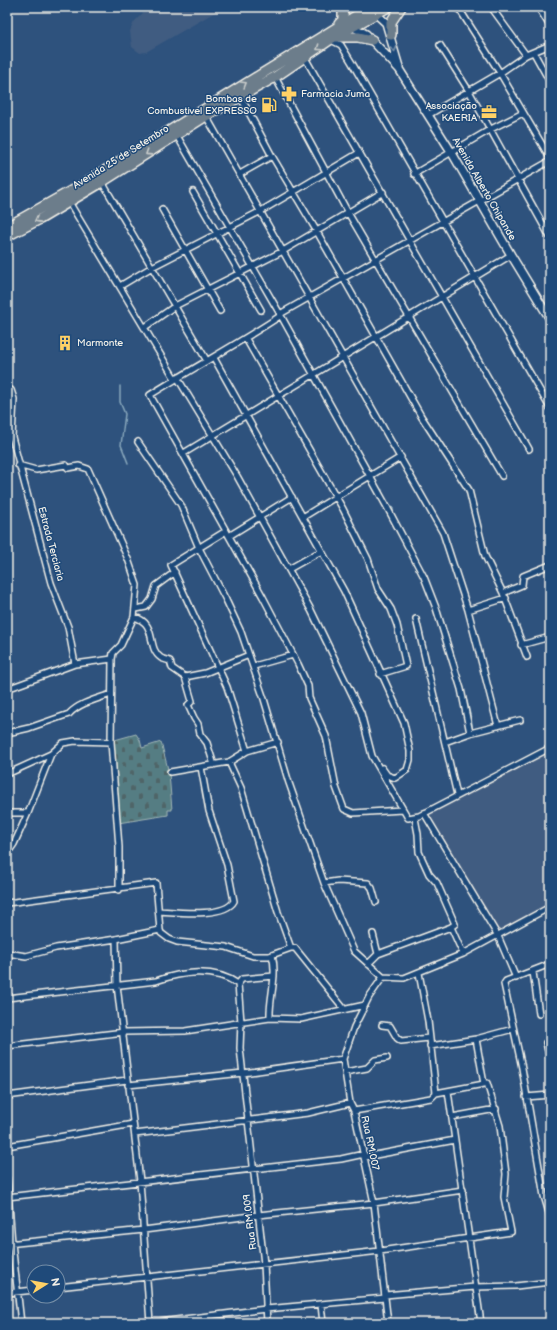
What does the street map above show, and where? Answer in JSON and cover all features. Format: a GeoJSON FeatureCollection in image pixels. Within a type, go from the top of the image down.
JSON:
{"type":"FeatureCollection","features":[{"type":"Feature","properties":{"kind":"highway"},"geometry":{"type":"LineString","coordinates":[[332,36],[343,20],[343,7]]}},
{"type":"Feature","properties":{"kind":"highway","name":"Avenida 25 de Setembro"},"geometry":{"type":"LineString","coordinates":[[7,227],[80,186],[303,54],[372,9],[388,7]]}},
{"type":"Feature","properties":{"kind":"highway"},"geometry":{"type":"LineString","coordinates":[[391,35],[391,22],[400,7]]}},
{"type":"Feature","properties":{"kind":"highway"},"geometry":{"type":"LineString","coordinates":[[332,36],[358,37],[372,40]]}},
{"type":"Feature","properties":{"kind":"highway","name":"Avenida 25 de Setembro"},"geometry":{"type":"LineString","coordinates":[[7,236],[102,182],[176,134],[275,77],[303,54]]}},
{"type":"Feature","properties":{"kind":"main road"},"geometry":{"type":"LineString","coordinates":[[372,9],[386,23],[391,35],[399,69]]}},
{"type":"Feature","properties":{"kind":"main road"},"geometry":{"type":"LineString","coordinates":[[350,24],[366,34],[399,69]]}},
{"type":"Feature","properties":{"kind":"main road","name":"Avenida Alberto Chipande"},"geometry":{"type":"LineString","coordinates":[[399,69],[452,153],[511,255],[550,318]]}},
{"type":"Feature","properties":{"kind":"street"},"geometry":{"type":"LineString","coordinates":[[402,810],[353,813],[344,809],[336,787],[326,736],[309,698],[304,678],[184,454],[150,395],[176,378],[246,339],[309,296],[410,239],[443,223],[479,200],[518,180],[550,160],[500,73],[458,7]]}},
{"type":"Feature","properties":{"kind":"street"},"geometry":{"type":"LineString","coordinates":[[491,7],[526,55]]}},
{"type":"Feature","properties":{"kind":"street"},"geometry":{"type":"LineString","coordinates":[[538,7],[550,26]]}},
{"type":"Feature","properties":{"kind":"street"},"geometry":{"type":"LineString","coordinates":[[332,36],[341,45],[414,174],[476,277],[550,408]]}},
{"type":"Feature","properties":{"kind":"street"},"geometry":{"type":"LineString","coordinates":[[440,45],[469,91],[550,235]]}},
{"type":"Feature","properties":{"kind":"street"},"geometry":{"type":"LineString","coordinates":[[428,114],[500,73],[526,55],[534,53],[550,45]]}},
{"type":"Feature","properties":{"kind":"street"},"geometry":{"type":"LineString","coordinates":[[534,53],[550,82]]}},
{"type":"Feature","properties":{"kind":"street"},"geometry":{"type":"LineString","coordinates":[[303,54],[529,449]]}},
{"type":"Feature","properties":{"kind":"street"},"geometry":{"type":"LineString","coordinates":[[275,77],[347,212],[376,259],[502,476]]}},
{"type":"Feature","properties":{"kind":"street"},"geometry":{"type":"LineString","coordinates":[[240,96],[272,156],[316,230],[421,416],[469,490],[485,556],[505,596],[521,645],[527,657]]}},
{"type":"Feature","properties":{"kind":"street"},"geometry":{"type":"LineString","coordinates":[[414,174],[452,153],[490,129],[523,113]]}},
{"type":"Feature","properties":{"kind":"street"},"geometry":{"type":"LineString","coordinates":[[206,116],[443,533],[468,610],[498,726]]}},
{"type":"Feature","properties":{"kind":"street"},"geometry":{"type":"LineString","coordinates":[[176,134],[280,315],[424,577],[436,608],[465,701],[470,733]]}},
{"type":"Feature","properties":{"kind":"street"},"geometry":{"type":"LineString","coordinates":[[120,286],[152,266],[217,235],[261,211],[326,174],[359,153]]}},
{"type":"Feature","properties":{"kind":"street"},"geometry":{"type":"LineString","coordinates":[[240,174],[272,156]]}},
{"type":"Feature","properties":{"kind":"street"},"geometry":{"type":"LineString","coordinates":[[102,182],[208,361]]}},
{"type":"Feature","properties":{"kind":"street"},"geometry":{"type":"LineString","coordinates":[[193,192],[261,310]]}},
{"type":"Feature","properties":{"kind":"street"},"geometry":{"type":"LineString","coordinates":[[145,327],[175,306],[283,251],[316,230],[383,192]]}},
{"type":"Feature","properties":{"kind":"street"},"geometry":{"type":"LineString","coordinates":[[68,202],[213,436],[261,518],[361,713],[368,744],[376,763],[408,818],[415,818],[550,748]]}},
{"type":"Feature","properties":{"kind":"street"},"geometry":{"type":"LineString","coordinates":[[162,209],[220,311]]}},
{"type":"Feature","properties":{"kind":"street"},"geometry":{"type":"LineString","coordinates":[[184,454],[511,255]]}},
{"type":"Feature","properties":{"kind":"street"},"geometry":{"type":"LineString","coordinates":[[246,339],[336,498],[368,559],[378,589],[391,610],[402,645],[406,666],[380,674]]}},
{"type":"Feature","properties":{"kind":"street"},"geometry":{"type":"LineString","coordinates":[[214,358],[344,591],[380,674],[404,723],[410,760],[407,770],[395,778],[387,775],[380,765],[376,763]]}},
{"type":"Feature","properties":{"kind":"street","name":"Estrada Terciaria"},"geometry":{"type":"LineString","coordinates":[[11,390],[14,399],[12,437],[18,465],[32,506],[51,583],[68,626],[75,664]]}},
{"type":"Feature","properties":{"kind":"street"},"geometry":{"type":"LineString","coordinates":[[138,442],[181,505],[199,548],[226,600],[254,666],[278,742],[289,783],[324,883],[354,951],[383,977],[404,978],[463,954],[550,907]]}},
{"type":"Feature","properties":{"kind":"street"},"geometry":{"type":"LineString","coordinates":[[302,517],[336,498],[401,457]]}},
{"type":"Feature","properties":{"kind":"street"},"geometry":{"type":"LineString","coordinates":[[18,465],[36,470],[66,464],[68,468],[79,466],[88,469],[135,578],[138,592],[134,617],[120,645],[113,653],[112,659],[111,742],[119,847],[119,890]]}},
{"type":"Feature","properties":{"kind":"street"},"geometry":{"type":"LineString","coordinates":[[247,751],[227,687],[171,565],[199,548],[261,518],[292,497]]}},
{"type":"Feature","properties":{"kind":"street"},"geometry":{"type":"LineString","coordinates":[[288,569],[322,550]]}},
{"type":"Feature","properties":{"kind":"street"},"geometry":{"type":"LineString","coordinates":[[468,610],[505,596],[522,585],[523,576],[550,565]]}},
{"type":"Feature","properties":{"kind":"street"},"geometry":{"type":"LineString","coordinates":[[136,609],[146,607],[152,599],[156,586],[175,572]]}},
{"type":"Feature","properties":{"kind":"street"},"geometry":{"type":"LineString","coordinates":[[134,617],[143,621],[148,628],[154,648],[160,658],[170,661],[172,668],[185,677],[192,697],[192,701],[188,705],[198,724],[200,734],[207,743],[214,765]]}},
{"type":"Feature","properties":{"kind":"street"},"geometry":{"type":"LineString","coordinates":[[416,619],[457,796]]}},
{"type":"Feature","properties":{"kind":"street"},"geometry":{"type":"LineString","coordinates":[[521,645],[550,637]]}},
{"type":"Feature","properties":{"kind":"street"},"geometry":{"type":"LineString","coordinates":[[185,677],[195,676],[249,655]]}},
{"type":"Feature","properties":{"kind":"street"},"geometry":{"type":"LineString","coordinates":[[254,666],[293,655]]}},
{"type":"Feature","properties":{"kind":"street"},"geometry":{"type":"LineString","coordinates":[[7,689],[75,664],[112,659]]}},
{"type":"Feature","properties":{"kind":"street"},"geometry":{"type":"LineString","coordinates":[[7,733],[29,728],[69,714],[73,709],[111,694]]}},
{"type":"Feature","properties":{"kind":"street"},"geometry":{"type":"LineString","coordinates":[[445,742],[470,733],[520,720]]}},
{"type":"Feature","properties":{"kind":"street"},"geometry":{"type":"LineString","coordinates":[[7,774],[50,754],[63,744],[75,741],[111,742]]}},
{"type":"Feature","properties":{"kind":"street"},"geometry":{"type":"LineString","coordinates":[[170,772],[201,768],[229,762],[247,751],[278,742]]}},
{"type":"Feature","properties":{"kind":"street"},"geometry":{"type":"LineString","coordinates":[[7,854],[14,844],[28,813],[50,754]]}},
{"type":"Feature","properties":{"kind":"street"},"geometry":{"type":"LineString","coordinates":[[229,762],[241,788],[278,912],[291,948]]}},
{"type":"Feature","properties":{"kind":"street"},"geometry":{"type":"LineString","coordinates":[[159,911],[201,913],[232,906],[234,902],[227,865],[209,811],[201,768]]}},
{"type":"Feature","properties":{"kind":"street"},"geometry":{"type":"LineString","coordinates":[[7,813],[28,813]]}},
{"type":"Feature","properties":{"kind":"street"},"geometry":{"type":"LineString","coordinates":[[424,813],[498,936],[516,978]]}},
{"type":"Feature","properties":{"kind":"street"},"geometry":{"type":"LineString","coordinates":[[368,964],[378,954],[451,927],[455,924],[437,883],[429,874],[419,852],[415,818]]}},
{"type":"Feature","properties":{"kind":"street"},"geometry":{"type":"LineString","coordinates":[[324,883],[338,881],[368,883],[372,888],[376,902]]}},
{"type":"Feature","properties":{"kind":"street"},"geometry":{"type":"LineString","coordinates":[[7,904],[119,890],[156,883],[160,930],[161,933],[169,939],[177,942],[226,947],[253,956],[272,955],[295,948],[344,1010]]}},
{"type":"Feature","properties":{"kind":"street"},"geometry":{"type":"LineString","coordinates":[[451,927],[463,954]]}},
{"type":"Feature","properties":{"kind":"street"},"geometry":{"type":"LineString","coordinates":[[7,953],[26,956],[56,948],[116,939],[160,930]]}},
{"type":"Feature","properties":{"kind":"street"},"geometry":{"type":"LineString","coordinates":[[373,934],[378,954]]}},
{"type":"Feature","properties":{"kind":"street"},"geometry":{"type":"LineString","coordinates":[[116,939],[117,985],[124,1032],[128,1082],[140,1181],[150,1323],[193,1320],[266,1309],[321,1305],[475,1287],[516,1286],[550,1282]]}},
{"type":"Feature","properties":{"kind":"street"},"geometry":{"type":"LineString","coordinates":[[270,1018],[270,998],[274,976],[272,955]]}},
{"type":"Feature","properties":{"kind":"street"},"geometry":{"type":"LineString","coordinates":[[550,964],[533,972],[506,981],[504,984],[522,1068],[544,1196],[550,1216]]}},
{"type":"Feature","properties":{"kind":"street"},"geometry":{"type":"LineString","coordinates":[[533,972],[539,1014]]}},
{"type":"Feature","properties":{"kind":"street"},"geometry":{"type":"LineString","coordinates":[[7,998],[156,981],[175,974],[201,973],[220,975],[238,984],[242,980],[274,976]]}},
{"type":"Feature","properties":{"kind":"street"},"geometry":{"type":"LineString","coordinates":[[419,973],[428,1021],[436,1093]]}},
{"type":"Feature","properties":{"kind":"street","name":"Rua RM.007"},"geometry":{"type":"LineString","coordinates":[[383,977],[365,1005],[354,1027],[344,1059],[350,1103],[354,1111],[374,1203],[388,1323]]}},
{"type":"Feature","properties":{"kind":"street","name":"Rua RM.009"},"geometry":{"type":"LineString","coordinates":[[238,984],[241,1022],[240,1048],[264,1264],[267,1323]]}},
{"type":"Feature","properties":{"kind":"street"},"geometry":{"type":"LineString","coordinates":[[7,1046],[124,1032],[185,1031],[270,1018],[301,1019],[365,1005]]}},
{"type":"Feature","properties":{"kind":"street"},"geometry":{"type":"LineString","coordinates":[[382,1025],[390,1026],[397,1038],[401,1041],[429,1038]]}},
{"type":"Feature","properties":{"kind":"street"},"geometry":{"type":"LineString","coordinates":[[430,1046],[476,1039],[513,1029]]}},
{"type":"Feature","properties":{"kind":"street"},"geometry":{"type":"LineString","coordinates":[[476,1039],[484,1084]]}},
{"type":"Feature","properties":{"kind":"street"},"geometry":{"type":"LineString","coordinates":[[546,1043],[550,1059]]}},
{"type":"Feature","properties":{"kind":"street"},"geometry":{"type":"LineString","coordinates":[[345,1072],[367,1068],[375,1060],[387,1058]]}},
{"type":"Feature","properties":{"kind":"street"},"geometry":{"type":"LineString","coordinates":[[7,1096],[128,1082],[243,1074],[344,1059]]}},
{"type":"Feature","properties":{"kind":"street"},"geometry":{"type":"LineString","coordinates":[[66,1286],[380,1251],[511,1232],[504,1197],[506,1174],[496,1109],[487,1083],[436,1093],[431,1098],[354,1111]]}},
{"type":"Feature","properties":{"kind":"street"},"geometry":{"type":"LineString","coordinates":[[448,1091],[481,1323]]}},
{"type":"Feature","properties":{"kind":"street"},"geometry":{"type":"LineString","coordinates":[[526,1097],[550,1095]]}},
{"type":"Feature","properties":{"kind":"street"},"geometry":{"type":"LineString","coordinates":[[135,1134],[308,1113],[350,1103]]}},
{"type":"Feature","properties":{"kind":"street"},"geometry":{"type":"LineString","coordinates":[[452,1117],[496,1109]]}},
{"type":"Feature","properties":{"kind":"street"},"geometry":{"type":"LineString","coordinates":[[7,1146],[133,1124]]}},
{"type":"Feature","properties":{"kind":"street"},"geometry":{"type":"LineString","coordinates":[[8,1197],[364,1156],[455,1140]]}},
{"type":"Feature","properties":{"kind":"street"},"geometry":{"type":"LineString","coordinates":[[7,1179],[9,1244],[21,1323]]}},
{"type":"Feature","properties":{"kind":"street"},"geometry":{"type":"LineString","coordinates":[[9,1244],[374,1203],[463,1190]]}},
{"type":"Feature","properties":{"kind":"street"},"geometry":{"type":"LineString","coordinates":[[544,1196],[550,1194]]}},
{"type":"Feature","properties":{"kind":"street"},"geometry":{"type":"LineString","coordinates":[[7,1293],[26,1291]]}},
{"type":"Feature","properties":{"kind":"street"},"geometry":{"type":"LineString","coordinates":[[321,1305],[323,1323]]}},
{"type":"Feature","properties":{"kind":"shaded area"},"geometry":{"type":"Polygon","coordinates":[[[149,7],[224,7],[146,52],[140,53],[132,47],[130,31],[134,22],[149,7]]]}},
{"type":"Feature","properties":{"kind":"shaded area"},"geometry":{"type":"Polygon","coordinates":[[[550,751],[550,904],[497,931],[429,813],[550,751]]]}},
{"type":"Feature","properties":{"kind":"green space"},"geometry":{"type":"Polygon","coordinates":[[[136,734],[140,740],[142,748],[161,742],[169,773],[172,810],[168,810],[168,815],[118,823],[111,741],[136,734]]]}},
{"type":"Feature","properties":{"kind":"waterway"},"geometry":{"type":"LineString","coordinates":[[120,386],[120,402],[125,414],[121,445],[128,463]]}},
{"type":"Feature","properties":{"kind":"waterway"},"geometry":{"type":"LineString","coordinates":[[378,488],[382,490],[382,494]]}},
{"type":"Feature","properties":{"kind":"waterway"},"geometry":{"type":"LineString","coordinates":[[387,503],[393,508],[393,515]]}},
{"type":"Feature","properties":{"kind":"waterway"},"geometry":{"type":"LineString","coordinates":[[406,539],[414,553]]}},
{"type":"Feature","properties":{"kind":"waterway"},"geometry":{"type":"LineString","coordinates":[[449,561],[452,568]]}},
{"type":"Feature","properties":{"kind":"waterway"},"geometry":{"type":"LineString","coordinates":[[424,572],[428,581]]}},
{"type":"Feature","properties":{"kind":"waterway"},"geometry":{"type":"LineString","coordinates":[[149,635],[151,647]]}},
{"type":"Feature","properties":{"kind":"waterway"},"geometry":{"type":"LineString","coordinates":[[484,681],[487,691]]}},
{"type":"Feature","properties":{"kind":"waterway"},"geometry":{"type":"LineString","coordinates":[[467,701],[472,731]]}},
{"type":"Feature","properties":{"kind":"waterway"},"geometry":{"type":"LineString","coordinates":[[452,737],[464,733]]}},
{"type":"Feature","properties":{"kind":"place","name":"Farmacia Juma"},"geometry":{"type":"Point","coordinates":[289,94]}},
{"type":"Feature","properties":{"kind":"place","name":"Bombas de Combustivel EXPRESSO"},"geometry":{"type":"Point","coordinates":[269,105]}},
{"type":"Feature","properties":{"kind":"place","name":"Associação KAERIA"},"geometry":{"type":"Point","coordinates":[489,112]}},
{"type":"Feature","properties":{"kind":"place","name":"Marmonte"},"geometry":{"type":"Point","coordinates":[65,343]}}]}
